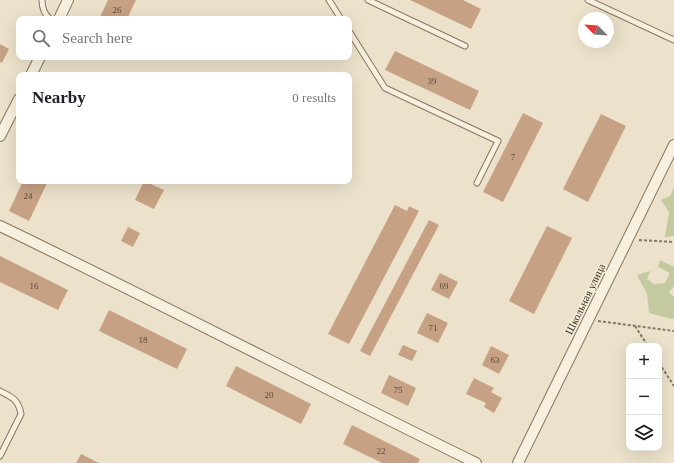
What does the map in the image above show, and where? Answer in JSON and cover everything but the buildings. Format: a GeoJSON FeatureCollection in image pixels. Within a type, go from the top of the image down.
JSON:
{"type":"FeatureCollection","features":[{"type":"Feature","properties":{"kind":"street"},"geometry":{"type":"LineString","coordinates":[[60,16],[68,0]]}},
{"type":"Feature","properties":{"kind":"street"},"geometry":{"type":"LineString","coordinates":[[32,72],[38,60]]}},
{"type":"Feature","properties":{"kind":"street"},"geometry":{"type":"LineString","coordinates":[[0,136],[16,105]]}},
{"type":"Feature","properties":{"kind":"street","name":"Школьная улица"},"geometry":{"type":"LineString","coordinates":[[518,463],[674,145]]}},
{"type":"Feature","properties":{"kind":"street"},"geometry":{"type":"LineString","coordinates":[[0,226],[476,463]]}},
{"type":"Feature","properties":{"kind":"lane"},"geometry":{"type":"LineString","coordinates":[[42,0],[42,7],[46,16]]}},
{"type":"Feature","properties":{"kind":"lane"},"geometry":{"type":"LineString","coordinates":[[329,0],[339,16]]}},
{"type":"Feature","properties":{"kind":"lane"},"geometry":{"type":"LineString","coordinates":[[368,0],[465,46]]}},
{"type":"Feature","properties":{"kind":"lane"},"geometry":{"type":"LineString","coordinates":[[588,0],[674,40]]}},
{"type":"Feature","properties":{"kind":"lane"},"geometry":{"type":"LineString","coordinates":[[352,36],[385,88],[498,142],[477,183]]}},
{"type":"Feature","properties":{"kind":"lane"},"geometry":{"type":"LineString","coordinates":[[0,392],[15,399],[20,407],[21,414],[0,456]]}},
{"type":"Feature","properties":{"kind":"path"},"geometry":{"type":"LineString","coordinates":[[628,240],[674,242]]}},
{"type":"Feature","properties":{"kind":"path"},"geometry":{"type":"LineString","coordinates":[[588,320],[674,331]]}},
{"type":"Feature","properties":{"kind":"path"},"geometry":{"type":"LineString","coordinates":[[635,326],[646,343]]}},
{"type":"Feature","properties":{"kind":"path"},"geometry":{"type":"LineString","coordinates":[[662,368],[674,386]]}},
{"type":"Feature","properties":{"kind":"green space"},"geometry":{"type":"Polygon","coordinates":[[[674,187],[674,236],[665,237],[669,212],[661,200],[670,196],[674,187]]]}},
{"type":"Feature","properties":{"kind":"green space"},"geometry":{"type":"Polygon","coordinates":[[[660,260],[674,267],[674,286],[669,292],[674,297],[674,318],[672,319],[649,313],[647,294],[637,275],[650,271],[647,279],[654,284],[665,283],[670,273],[658,267],[660,260]]]}}]}
